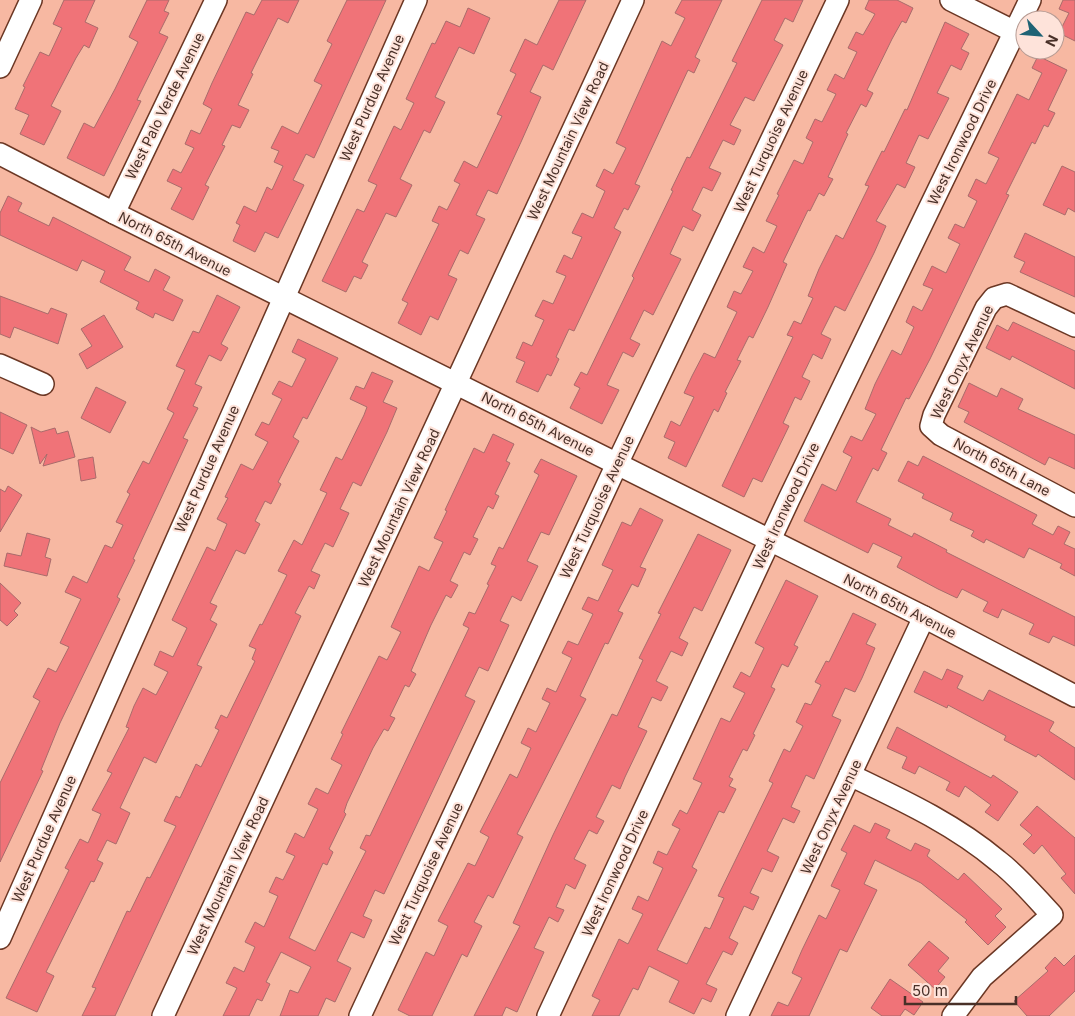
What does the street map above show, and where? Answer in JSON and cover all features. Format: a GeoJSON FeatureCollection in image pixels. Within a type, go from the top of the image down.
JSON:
{"type":"FeatureCollection","features":[{"type":"Feature","properties":{"kind":"street"},"geometry":{"type":"LineString","coordinates":[[0,67],[31,0]]}},
{"type":"Feature","properties":{"kind":"street","name":"West Palo Verde Avenue"},"geometry":{"type":"LineString","coordinates":[[114,213],[216,0]]}},
{"type":"Feature","properties":{"kind":"street","name":"West Purdue Avenue"},"geometry":{"type":"LineString","coordinates":[[0,938],[416,0]]}},
{"type":"Feature","properties":{"kind":"street","name":"West Mountain View Road"},"geometry":{"type":"LineString","coordinates":[[163,1016],[633,0]]}},
{"type":"Feature","properties":{"kind":"street","name":"West Turquoise Avenue"},"geometry":{"type":"LineString","coordinates":[[360,1016],[617,464],[838,0]]}},
{"type":"Feature","properties":{"kind":"street"},"geometry":{"type":"LineString","coordinates":[[951,0],[1015,32]]}},
{"type":"Feature","properties":{"kind":"street","name":"West Ironwood Drive"},"geometry":{"type":"LineString","coordinates":[[548,1016],[770,540],[1015,32]]}},
{"type":"Feature","properties":{"kind":"street","name":"North 65th Avenue"},"geometry":{"type":"LineString","coordinates":[[0,154],[114,213],[924,617],[1075,696]]}},
{"type":"Feature","properties":{"kind":"street","name":"West Onyx Avenue"},"geometry":{"type":"LineString","coordinates":[[932,426],[938,406],[986,308],[994,298],[1008,294],[1075,326]]}},
{"type":"Feature","properties":{"kind":"street"},"geometry":{"type":"LineString","coordinates":[[0,365],[43,384]]}},
{"type":"Feature","properties":{"kind":"street","name":"North 65th Lane"},"geometry":{"type":"LineString","coordinates":[[932,426],[941,435],[1075,506]]}},
{"type":"Feature","properties":{"kind":"street","name":"West Onyx Avenue"},"geometry":{"type":"LineString","coordinates":[[737,1016],[924,617]]}},
{"type":"Feature","properties":{"kind":"street"},"geometry":{"type":"LineString","coordinates":[[850,775],[925,811],[958,832],[999,861],[1052,915],[982,978],[954,1016]]}},
{"type":"Feature","properties":{"kind":"building"},"geometry":{"type":"Polygon","coordinates":[[[64,0],[95,0],[85,22],[98,28],[89,48],[84,45],[76,58],[51,106],[61,111],[44,145],[20,134],[29,115],[15,109],[25,87],[23,86],[40,52],[49,56],[62,28],[53,24],[64,0]]]}},
{"type":"Feature","properties":{"kind":"building"},"geometry":{"type":"Polygon","coordinates":[[[147,0],[169,0],[164,11],[169,13],[159,33],[168,37],[137,100],[141,101],[104,176],[67,158],[84,123],[94,128],[115,89],[138,42],[129,37],[147,0]]]}},
{"type":"Feature","properties":{"kind":"building"},"geometry":{"type":"Polygon","coordinates":[[[262,0],[299,0],[288,23],[278,18],[251,73],[253,74],[238,105],[249,110],[240,128],[232,125],[222,145],[225,146],[205,185],[209,187],[193,220],[171,209],[182,188],[167,181],[173,169],[181,173],[194,148],[185,144],[191,130],[200,134],[212,109],[203,104],[212,83],[246,12],[254,15],[262,0]]]}},
{"type":"Feature","properties":{"kind":"building"},"geometry":{"type":"Polygon","coordinates":[[[347,0],[386,0],[314,158],[306,154],[293,180],[304,185],[278,238],[265,232],[255,252],[233,241],[240,225],[236,223],[244,206],[256,212],[267,187],[272,190],[283,166],[274,162],[279,151],[271,148],[282,126],[298,134],[322,85],[314,81],[332,44],[327,41],[347,0]]]}},
{"type":"Feature","properties":{"kind":"building"},"geometry":{"type":"Polygon","coordinates":[[[559,0],[586,0],[553,70],[543,65],[530,92],[541,97],[521,142],[497,194],[488,190],[476,215],[485,219],[468,254],[460,250],[448,275],[457,279],[438,320],[430,316],[421,335],[398,323],[408,303],[402,300],[439,224],[432,221],[439,206],[447,210],[460,184],[454,181],[464,161],[477,168],[502,116],[497,114],[516,74],[510,71],[525,39],[537,45],[559,0]]]}},
{"type":"Feature","properties":{"kind":"building"},"geometry":{"type":"Polygon","coordinates":[[[682,0],[722,0],[695,57],[700,60],[694,73],[688,70],[635,184],[640,186],[628,210],[624,208],[614,228],[621,232],[574,331],[569,329],[556,357],[559,359],[551,376],[547,374],[538,392],[516,382],[525,362],[516,358],[523,342],[532,346],[544,320],[535,316],[543,300],[553,304],[566,276],[556,272],[564,255],[572,259],[582,237],[572,233],[582,213],[593,218],[605,191],[596,186],[604,169],[613,174],[626,148],[616,143],[662,41],[671,46],[685,18],[675,13],[682,0]]]}},
{"type":"Feature","properties":{"kind":"building"},"geometry":{"type":"Polygon","coordinates":[[[762,0],[803,0],[793,22],[785,18],[774,40],[783,45],[754,101],[745,97],[730,125],[741,130],[734,145],[723,140],[709,168],[721,173],[712,191],[703,187],[692,210],[701,215],[693,231],[683,226],[670,254],[681,259],[653,315],[644,310],[630,339],[640,344],[633,357],[623,352],[607,385],[619,390],[602,424],[570,408],[580,388],[574,385],[581,372],[587,375],[634,278],[632,276],[673,191],[671,190],[687,157],[690,158],[737,63],[732,61],[762,0]]]}},
{"type":"Feature","properties":{"kind":"building"},"geometry":{"type":"Polygon","coordinates":[[[869,0],[897,0],[913,8],[906,23],[902,21],[892,39],[867,90],[873,93],[866,107],[861,104],[846,133],[848,134],[828,177],[833,179],[824,196],[819,193],[810,211],[808,210],[783,262],[787,264],[768,307],[753,338],[749,336],[737,360],[741,361],[725,392],[727,393],[718,412],[714,409],[686,467],[668,458],[675,442],[664,437],[671,421],[680,426],[694,397],[684,393],[692,376],[704,353],[715,358],[737,312],[727,307],[734,291],[741,294],[753,271],[743,267],[753,247],[764,253],[777,226],[766,221],[794,160],[803,164],[813,142],[806,138],[815,119],[822,122],[836,94],[827,90],[835,74],[844,79],[857,52],[848,48],[856,32],[863,35],[875,14],[865,9],[869,0]]]}},
{"type":"Feature","properties":{"kind":"building"},"geometry":{"type":"Polygon","coordinates":[[[1063,0],[1075,0],[1075,41],[1065,36],[1065,21],[1069,13],[1059,9],[1063,0]]]}},
{"type":"Feature","properties":{"kind":"building"},"geometry":{"type":"Polygon","coordinates":[[[468,8],[490,18],[474,54],[459,47],[435,97],[445,102],[430,133],[424,130],[400,179],[412,185],[396,217],[386,213],[362,262],[368,265],[361,279],[354,276],[346,292],[322,281],[357,209],[364,212],[377,185],[368,181],[394,126],[401,130],[414,103],[406,99],[432,43],[435,44],[446,21],[460,27],[468,8]]]}},
{"type":"Feature","properties":{"kind":"building"},"geometry":{"type":"Polygon","coordinates":[[[945,22],[969,34],[961,49],[969,53],[961,70],[951,65],[937,93],[949,98],[928,139],[919,135],[906,163],[915,167],[905,188],[897,184],[876,221],[886,226],[874,253],[845,311],[835,306],[821,334],[831,339],[822,359],[813,354],[802,377],[810,381],[801,400],[795,397],[783,423],[789,426],[762,482],[753,478],[744,497],[722,486],[793,337],[787,335],[794,321],[801,324],[813,298],[808,296],[819,269],[836,235],[843,239],[869,186],[865,185],[905,109],[907,110],[945,22]]]}},
{"type":"Feature","properties":{"kind":"building"},"geometry":{"type":"Polygon","coordinates":[[[1036,60],[1046,60],[1067,70],[1048,110],[1055,113],[1048,127],[1044,125],[1035,144],[1032,142],[1006,194],[1009,195],[930,359],[909,399],[906,398],[881,450],[887,453],[878,471],[873,468],[856,502],[891,519],[888,525],[912,537],[914,533],[947,550],[946,552],[1075,617],[1075,646],[1053,636],[1049,643],[1029,634],[1034,624],[1002,609],[998,618],[983,611],[988,602],[962,589],[957,598],[938,589],[897,567],[902,557],[873,543],[868,553],[804,521],[822,484],[836,491],[852,457],[843,452],[851,436],[862,441],[876,414],[865,409],[875,384],[892,350],[901,355],[914,327],[906,322],[913,306],[922,311],[933,289],[923,285],[932,266],[946,273],[960,244],[948,238],[955,224],[964,228],[977,201],[968,196],[976,179],[986,184],[999,158],[988,153],[1017,94],[1029,100],[1042,73],[1032,68],[1036,60]]]}},
{"type":"Feature","properties":{"kind":"building"},"geometry":{"type":"Polygon","coordinates":[[[1062,166],[1075,172],[1075,212],[1068,208],[1065,215],[1043,205],[1062,166]]]}},
{"type":"Feature","properties":{"kind":"building"},"geometry":{"type":"Polygon","coordinates":[[[8,196],[22,203],[18,211],[49,226],[53,217],[131,257],[124,270],[149,282],[155,269],[170,277],[163,290],[183,300],[173,321],[155,313],[153,318],[136,309],[139,302],[100,282],[105,271],[82,260],[77,271],[0,235],[0,213],[8,196]]]}},
{"type":"Feature","properties":{"kind":"building"},"geometry":{"type":"Polygon","coordinates":[[[1025,233],[1075,257],[1075,297],[1020,272],[1025,262],[1014,257],[1025,233]]]}},
{"type":"Feature","properties":{"kind":"building"},"geometry":{"type":"Polygon","coordinates":[[[217,295],[240,307],[221,344],[228,348],[221,361],[209,355],[195,384],[202,387],[193,406],[198,408],[183,438],[188,440],[133,559],[135,560],[117,597],[120,599],[60,723],[41,770],[43,771],[0,862],[0,783],[40,701],[33,697],[48,668],[56,672],[69,647],[60,643],[81,599],[65,592],[73,576],[87,583],[105,545],[112,548],[123,525],[116,522],[130,494],[127,492],[143,461],[149,464],[174,413],[167,409],[185,370],[176,366],[193,331],[199,333],[217,295]]]}},
{"type":"Feature","properties":{"kind":"building"},"geometry":{"type":"Polygon","coordinates":[[[0,296],[48,314],[51,308],[67,314],[58,344],[14,327],[10,338],[0,334],[0,296]]]}},
{"type":"Feature","properties":{"kind":"building"},"geometry":{"type":"Polygon","coordinates":[[[104,315],[123,347],[87,369],[79,354],[92,346],[81,329],[104,315]]]}},
{"type":"Feature","properties":{"kind":"building"},"geometry":{"type":"Polygon","coordinates":[[[1013,322],[1075,351],[1075,389],[1012,356],[1010,360],[986,348],[997,325],[1008,331],[1013,322]]]}},
{"type":"Feature","properties":{"kind":"building"},"geometry":{"type":"Polygon","coordinates":[[[298,339],[338,358],[307,419],[303,417],[293,437],[299,441],[278,482],[281,484],[271,504],[265,501],[255,521],[260,524],[245,554],[236,550],[210,603],[217,606],[210,620],[217,624],[197,665],[202,667],[156,763],[144,757],[120,808],[130,813],[116,844],[107,840],[97,860],[103,863],[94,882],[91,881],[46,972],[54,976],[37,1012],[6,998],[69,870],[65,868],[80,839],[88,843],[101,814],[92,810],[112,773],[107,771],[129,728],[126,727],[134,706],[143,688],[156,695],[168,672],[154,665],[160,651],[173,657],[187,628],[172,620],[207,547],[215,551],[227,524],[217,519],[228,498],[225,497],[241,464],[253,470],[268,442],[255,435],[262,422],[269,425],[282,399],[272,394],[279,381],[292,387],[306,359],[292,352],[298,339]]]}},
{"type":"Feature","properties":{"kind":"building"},"geometry":{"type":"Polygon","coordinates":[[[372,372],[393,381],[383,402],[397,408],[387,432],[361,486],[353,482],[340,509],[349,513],[333,547],[325,543],[311,571],[320,575],[314,589],[309,586],[295,613],[301,616],[115,1016],[82,1016],[96,988],[92,987],[127,911],[130,912],[147,877],[150,878],[176,826],[164,821],[176,796],[180,798],[196,764],[201,767],[219,730],[215,728],[221,715],[227,718],[255,661],[252,659],[256,649],[249,646],[260,624],[262,625],[287,575],[278,571],[294,540],[302,545],[327,493],[320,490],[336,457],[342,460],[364,415],[367,407],[350,399],[356,386],[364,389],[372,372]]]}},
{"type":"Feature","properties":{"kind":"building"},"geometry":{"type":"Polygon","coordinates":[[[969,383],[997,397],[1001,388],[1023,399],[1018,409],[1075,435],[1075,469],[1049,457],[1045,465],[964,422],[969,412],[958,407],[969,383]]]}},
{"type":"Feature","properties":{"kind":"building"},"geometry":{"type":"Polygon","coordinates":[[[96,387],[126,402],[110,433],[81,418],[96,387]]]}},
{"type":"Feature","properties":{"kind":"building"},"geometry":{"type":"Polygon","coordinates":[[[0,412],[27,425],[13,454],[0,448],[0,412]]]}},
{"type":"Feature","properties":{"kind":"building"},"geometry":{"type":"Polygon","coordinates":[[[31,427],[41,432],[55,428],[57,434],[68,431],[75,457],[43,466],[47,454],[40,464],[31,427]]]}},
{"type":"Feature","properties":{"kind":"building"},"geometry":{"type":"Polygon","coordinates":[[[493,434],[514,444],[506,461],[510,463],[495,494],[499,496],[493,509],[488,506],[473,537],[478,539],[470,555],[464,552],[450,581],[458,585],[451,598],[446,595],[431,625],[411,671],[416,674],[409,687],[405,685],[390,716],[395,718],[388,731],[384,729],[373,748],[347,803],[344,812],[346,814],[329,849],[333,852],[327,865],[323,863],[289,938],[315,951],[366,851],[360,848],[366,835],[370,836],[469,628],[463,625],[469,612],[475,614],[489,585],[487,584],[496,566],[491,564],[499,547],[503,549],[539,475],[534,472],[541,459],[577,476],[549,535],[541,532],[527,561],[538,566],[521,601],[512,596],[500,621],[509,625],[488,671],[479,667],[465,696],[475,701],[384,894],[375,890],[363,916],[372,920],[364,938],[351,932],[337,961],[351,968],[335,1002],[326,998],[318,1016],[280,1016],[290,990],[298,993],[311,967],[281,952],[266,982],[270,984],[262,1001],[257,999],[249,1016],[223,1016],[237,988],[226,983],[234,967],[244,972],[255,947],[245,942],[255,922],[264,927],[278,896],[269,892],[276,877],[283,880],[295,856],[286,852],[295,833],[304,838],[318,809],[308,804],[316,788],[328,794],[342,765],[331,759],[343,734],[341,733],[379,656],[387,660],[401,632],[391,627],[419,566],[429,571],[443,542],[434,538],[474,448],[484,453],[493,434]]]}},
{"type":"Feature","properties":{"kind":"building"},"geometry":{"type":"Polygon","coordinates":[[[923,456],[1037,515],[1032,524],[1053,535],[1058,526],[1070,532],[1064,544],[1075,549],[1075,576],[1060,568],[1062,564],[1029,548],[1024,558],[986,539],[984,543],[971,536],[974,531],[950,520],[953,513],[922,498],[924,494],[898,481],[908,461],[918,466],[923,456]]]}},
{"type":"Feature","properties":{"kind":"building"},"geometry":{"type":"Polygon","coordinates":[[[93,457],[96,478],[81,481],[78,460],[93,457]]]}},
{"type":"Feature","properties":{"kind":"building"},"geometry":{"type":"Polygon","coordinates":[[[8,486],[22,495],[0,532],[0,489],[5,492],[8,486]]]}},
{"type":"Feature","properties":{"kind":"building"},"geometry":{"type":"Polygon","coordinates":[[[640,508],[663,520],[640,567],[646,569],[638,587],[632,584],[618,611],[623,613],[608,644],[605,643],[580,696],[586,699],[517,834],[523,837],[493,898],[488,895],[474,922],[482,926],[467,957],[462,954],[432,1016],[410,1016],[398,1010],[426,952],[434,956],[448,926],[438,921],[468,863],[475,866],[489,837],[480,832],[510,774],[517,778],[531,748],[521,743],[528,728],[536,732],[550,703],[542,699],[547,688],[556,692],[572,658],[562,653],[568,641],[578,645],[593,614],[582,609],[588,597],[598,601],[613,570],[602,565],[622,522],[631,526],[640,508]]]}},
{"type":"Feature","properties":{"kind":"building"},"geometry":{"type":"Polygon","coordinates":[[[27,533],[50,539],[45,557],[51,559],[47,576],[4,566],[7,553],[21,556],[27,533]]]}},
{"type":"Feature","properties":{"kind":"building"},"geometry":{"type":"Polygon","coordinates":[[[698,534],[731,550],[702,611],[694,607],[679,638],[688,643],[682,656],[671,651],[656,681],[668,687],[661,701],[652,697],[638,727],[647,731],[620,789],[612,785],[596,817],[604,821],[597,834],[589,830],[574,859],[586,865],[575,889],[566,884],[556,907],[564,910],[558,922],[549,917],[534,948],[544,952],[517,1012],[506,1007],[502,1016],[474,1016],[520,926],[513,923],[553,835],[612,714],[617,716],[643,660],[639,658],[661,614],[658,613],[698,534]]]}},
{"type":"Feature","properties":{"kind":"building"},"geometry":{"type":"Polygon","coordinates":[[[786,580],[818,596],[794,645],[798,647],[788,667],[782,664],[771,687],[775,689],[753,734],[755,735],[747,751],[743,749],[729,777],[733,779],[729,786],[736,789],[724,813],[719,811],[692,867],[697,870],[657,950],[687,964],[705,927],[710,929],[724,898],[718,896],[773,783],[769,781],[784,749],[790,752],[803,726],[796,722],[805,703],[811,705],[821,685],[815,682],[826,661],[829,662],[853,613],[876,624],[866,644],[875,648],[862,678],[855,692],[845,688],[832,716],[841,720],[814,779],[806,775],[791,807],[800,811],[794,823],[783,818],[767,851],[779,857],[772,872],[762,868],[750,893],[759,897],[753,910],[744,906],[729,938],[738,943],[732,955],[723,951],[706,984],[717,989],[711,1002],[702,998],[694,1014],[669,1002],[679,981],[649,966],[638,990],[633,988],[619,1016],[592,1016],[600,1000],[592,996],[619,939],[628,944],[643,914],[632,909],[638,896],[648,901],[663,868],[653,863],[658,851],[667,855],[680,829],[672,825],[680,810],[687,814],[702,783],[693,779],[721,718],[730,722],[745,693],[733,687],[741,672],[750,677],[764,648],[755,643],[786,580]]]}},
{"type":"Feature","properties":{"kind":"building"},"geometry":{"type":"Polygon","coordinates":[[[0,583],[21,603],[14,611],[18,615],[7,626],[0,620],[0,583]]]}},
{"type":"Feature","properties":{"kind":"building"},"geometry":{"type":"Polygon","coordinates":[[[947,669],[963,676],[957,688],[983,701],[989,690],[1054,722],[1049,731],[1075,748],[1075,780],[1038,754],[1036,757],[1004,740],[1006,736],[948,705],[947,708],[914,692],[924,671],[942,680],[947,669]]]}},
{"type":"Feature","properties":{"kind":"building"},"geometry":{"type":"Polygon","coordinates":[[[897,727],[991,778],[993,775],[1018,792],[998,821],[985,812],[991,805],[965,786],[959,797],[946,790],[950,782],[919,766],[915,774],[902,768],[907,757],[887,748],[897,727]]]}},
{"type":"Feature","properties":{"kind":"building"},"geometry":{"type":"Polygon","coordinates":[[[1037,806],[1075,838],[1075,894],[1061,878],[1066,874],[1042,845],[1034,854],[1023,844],[1032,835],[1020,825],[1037,806]]]}},
{"type":"Feature","properties":{"kind":"building"},"geometry":{"type":"Polygon","coordinates":[[[875,823],[890,830],[886,838],[911,851],[915,843],[930,850],[927,856],[958,880],[964,873],[1002,909],[995,916],[1006,927],[988,945],[965,922],[967,920],[921,883],[875,860],[864,884],[877,890],[847,952],[840,949],[809,1016],[771,1016],[778,1002],[788,1006],[802,978],[792,973],[819,915],[826,919],[840,890],[831,886],[847,853],[841,850],[854,825],[870,833],[875,823]]]}},
{"type":"Feature","properties":{"kind":"building"},"geometry":{"type":"Polygon","coordinates":[[[929,941],[949,958],[938,971],[945,977],[935,989],[908,965],[929,941]]]}},
{"type":"Feature","properties":{"kind":"building"},"geometry":{"type":"Polygon","coordinates":[[[1075,955],[1075,991],[1049,1016],[1027,1016],[1014,1001],[1048,971],[1045,968],[1055,957],[1064,966],[1075,955]]]}},
{"type":"Feature","properties":{"kind":"building"},"geometry":{"type":"Polygon","coordinates":[[[890,979],[923,1002],[914,1015],[905,1009],[900,1016],[882,1016],[871,1008],[890,979]]]}}]}
